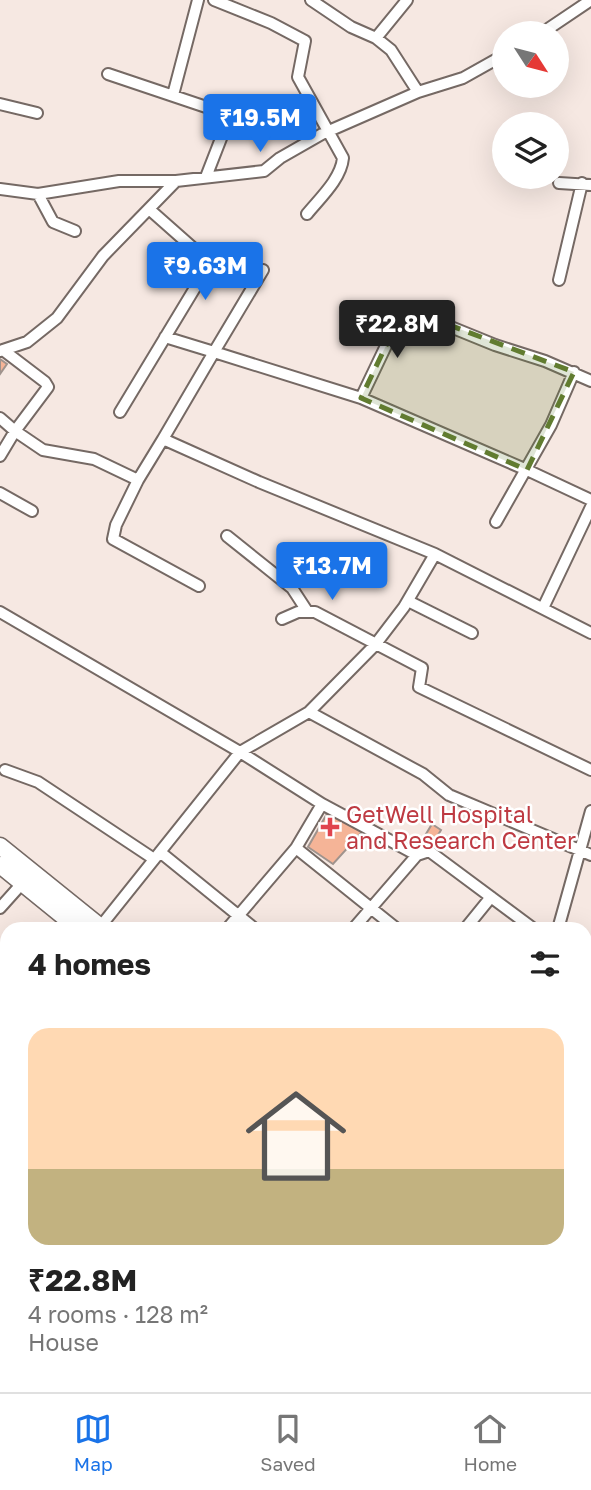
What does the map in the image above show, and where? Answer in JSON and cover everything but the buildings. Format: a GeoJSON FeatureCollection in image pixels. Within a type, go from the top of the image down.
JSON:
{"type":"FeatureCollection","features":[{"type":"Feature","properties":{"kind":"main road"},"geometry":{"type":"LineString","coordinates":[[0,846],[72,922]]}},
{"type":"Feature","properties":{"kind":"main road"},"geometry":{"type":"LineString","coordinates":[[0,865],[28,878],[92,922]]}},
{"type":"Feature","properties":{"kind":"street"},"geometry":{"type":"LineString","coordinates":[[173,95],[198,0]]}},
{"type":"Feature","properties":{"kind":"street"},"geometry":{"type":"LineString","coordinates":[[214,0],[271,23],[304,41],[298,77],[343,158],[342,167],[307,214]]}},
{"type":"Feature","properties":{"kind":"street"},"geometry":{"type":"LineString","coordinates":[[311,0],[351,27],[376,38],[391,50],[418,92]]}},
{"type":"Feature","properties":{"kind":"street"},"geometry":{"type":"LineString","coordinates":[[376,38],[407,0]]}},
{"type":"Feature","properties":{"kind":"street"},"geometry":{"type":"LineString","coordinates":[[560,21],[591,0]]}},
{"type":"Feature","properties":{"kind":"street"},"geometry":{"type":"LineString","coordinates":[[0,189],[38,194],[119,181],[176,181],[264,171],[280,158],[329,132],[418,92],[463,78],[492,62]]}},
{"type":"Feature","properties":{"kind":"street"},"geometry":{"type":"LineString","coordinates":[[108,74],[218,111],[225,116],[227,123],[206,177]]}},
{"type":"Feature","properties":{"kind":"street"},"geometry":{"type":"LineString","coordinates":[[0,104],[37,113]]}},
{"type":"Feature","properties":{"kind":"street"},"geometry":{"type":"LineString","coordinates":[[1,351],[27,342],[57,318],[103,256],[176,181]]}},
{"type":"Feature","properties":{"kind":"street"},"geometry":{"type":"LineString","coordinates":[[559,280],[586,184]]}},
{"type":"Feature","properties":{"kind":"street"},"geometry":{"type":"LineString","coordinates":[[38,194],[53,222],[75,231]]}},
{"type":"Feature","properties":{"kind":"street"},"geometry":{"type":"LineString","coordinates":[[120,412],[210,264],[149,209]]}},
{"type":"Feature","properties":{"kind":"street"},"geometry":{"type":"LineString","coordinates":[[199,586],[113,539],[116,526],[138,480],[263,270]]}},
{"type":"Feature","properties":{"kind":"street"},"geometry":{"type":"LineString","coordinates":[[362,398],[404,308],[495,345],[574,372],[591,381]]}},
{"type":"Feature","properties":{"kind":"street"},"geometry":{"type":"LineString","coordinates":[[165,337],[362,398],[591,500]]}},
{"type":"Feature","properties":{"kind":"street"},"geometry":{"type":"LineString","coordinates":[[0,456],[15,431],[46,392],[48,384],[1,351]]}},
{"type":"Feature","properties":{"kind":"street"},"geometry":{"type":"LineString","coordinates":[[496,522],[551,425],[574,372]]}},
{"type":"Feature","properties":{"kind":"street"},"geometry":{"type":"LineString","coordinates":[[0,418],[43,450],[93,459],[138,480]]}},
{"type":"Feature","properties":{"kind":"street"},"geometry":{"type":"LineString","coordinates":[[163,439],[435,554],[591,632]]}},
{"type":"Feature","properties":{"kind":"street"},"geometry":{"type":"LineString","coordinates":[[0,493],[32,512]]}},
{"type":"Feature","properties":{"kind":"street"},"geometry":{"type":"LineString","coordinates":[[542,608],[591,508]]}},
{"type":"Feature","properties":{"kind":"street"},"geometry":{"type":"LineString","coordinates":[[228,536],[292,588],[307,611]]}},
{"type":"Feature","properties":{"kind":"street"},"geometry":{"type":"LineString","coordinates":[[106,922],[240,752],[309,712],[375,645],[408,601],[435,554]]}},
{"type":"Feature","properties":{"kind":"street"},"geometry":{"type":"LineString","coordinates":[[408,601],[472,633]]}},
{"type":"Feature","properties":{"kind":"street"},"geometry":{"type":"LineString","coordinates":[[282,619],[307,611],[326,616],[375,645],[422,668],[419,687],[591,770]]}},
{"type":"Feature","properties":{"kind":"street"},"geometry":{"type":"LineString","coordinates":[[0,612],[240,752],[322,804],[417,855]]}},
{"type":"Feature","properties":{"kind":"street"},"geometry":{"type":"LineString","coordinates":[[309,712],[423,774],[449,795],[586,852]]}},
{"type":"Feature","properties":{"kind":"street"},"geometry":{"type":"LineString","coordinates":[[5,770],[38,782],[157,856],[247,922]]}},
{"type":"Feature","properties":{"kind":"street"},"geometry":{"type":"LineString","coordinates":[[233,922],[296,848],[322,804]]}},
{"type":"Feature","properties":{"kind":"street"},"geometry":{"type":"LineString","coordinates":[[561,922],[586,852],[591,811]]}},
{"type":"Feature","properties":{"kind":"street"},"geometry":{"type":"LineString","coordinates":[[296,848],[388,922]]}},
{"type":"Feature","properties":{"kind":"street"},"geometry":{"type":"LineString","coordinates":[[359,922],[417,855],[429,851],[525,922]]}},
{"type":"Feature","properties":{"kind":"street"},"geometry":{"type":"LineString","coordinates":[[0,908],[28,878]]}},
{"type":"Feature","properties":{"kind":"street"},"geometry":{"type":"LineString","coordinates":[[471,922],[491,897]]}},
{"type":"Feature","properties":{"kind":"highlighted area"},"geometry":{"type":"Polygon","coordinates":[[[404,308],[574,372],[527,470],[361,398],[404,308]]]}},
{"type":"Feature","properties":{"kind":"place","name":"GetWell Hospital and Research Center"},"geometry":{"type":"Point","coordinates":[330,827]}}]}
